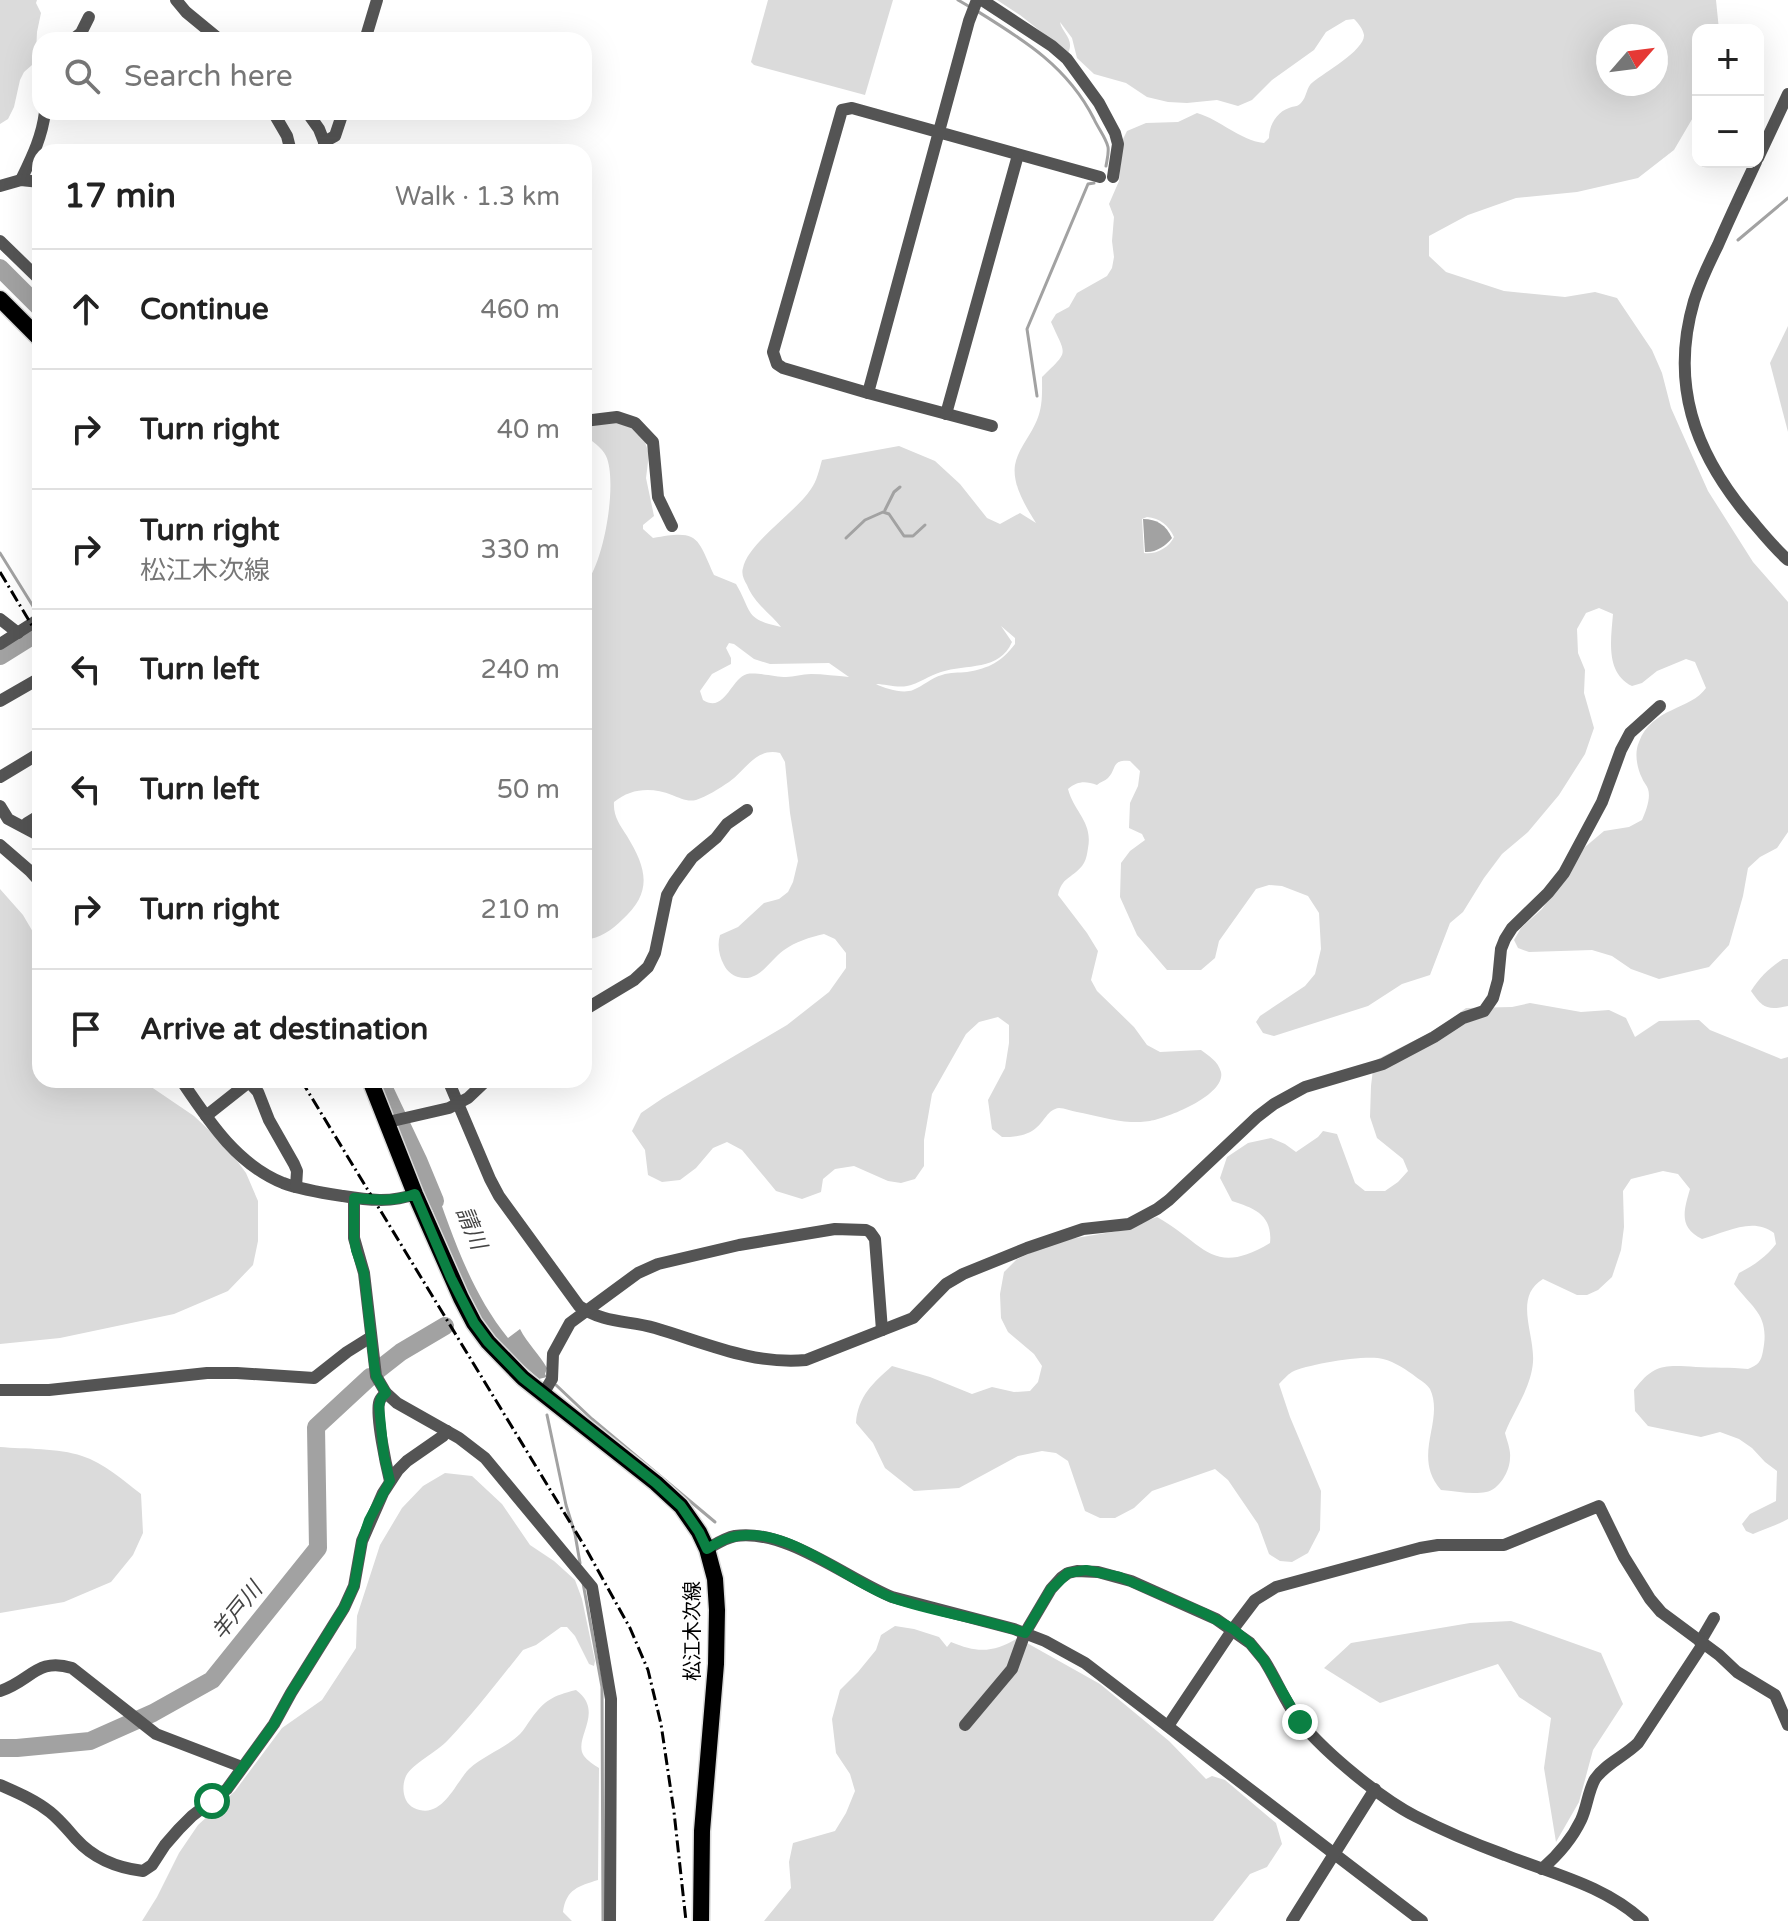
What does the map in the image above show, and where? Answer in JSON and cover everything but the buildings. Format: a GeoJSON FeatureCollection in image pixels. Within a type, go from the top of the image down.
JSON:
{"type":"FeatureCollection","features":[{"type":"Feature","properties":{"kind":"main road"},"geometry":{"type":"LineString","coordinates":[[0,299],[32,331]]}},
{"type":"Feature","properties":{"kind":"main road","name":"松江木次線"},"geometry":{"type":"LineString","coordinates":[[374,1088],[391,1121],[415,1194],[474,1323],[505,1361],[681,1506],[707,1549],[715,1579],[717,1610],[716,1664],[702,1831],[701,1921]]}},
{"type":"Feature","properties":{"kind":"street"},"geometry":{"type":"LineString","coordinates":[[176,0],[210,32]]}},
{"type":"Feature","properties":{"kind":"street"},"geometry":{"type":"LineString","coordinates":[[367,32],[377,0]]}},
{"type":"Feature","properties":{"kind":"street"},"geometry":{"type":"LineString","coordinates":[[868,393],[938,132],[969,16],[980,0],[1052,46],[1067,59],[1099,103],[1118,144],[1106,177],[1018,155],[938,132],[852,108],[844,109],[773,352],[775,361],[783,368],[868,393],[992,426]]}},
{"type":"Feature","properties":{"kind":"street"},"geometry":{"type":"LineString","coordinates":[[82,32],[89,17]]}},
{"type":"Feature","properties":{"kind":"street"},"geometry":{"type":"LineString","coordinates":[[1764,145],[1788,94]]}},
{"type":"Feature","properties":{"kind":"street"},"geometry":{"type":"LineString","coordinates":[[38,144],[44,120]]}},
{"type":"Feature","properties":{"kind":"street"},"geometry":{"type":"LineString","coordinates":[[278,120],[289,144]]}},
{"type":"Feature","properties":{"kind":"street"},"geometry":{"type":"LineString","coordinates":[[313,120],[325,144]]}},
{"type":"Feature","properties":{"kind":"street"},"geometry":{"type":"LineString","coordinates":[[328,144],[340,120]]}},
{"type":"Feature","properties":{"kind":"street"},"geometry":{"type":"LineString","coordinates":[[946,414],[1018,155]]}},
{"type":"Feature","properties":{"kind":"street"},"geometry":{"type":"LineString","coordinates":[[21,180],[32,156]]}},
{"type":"Feature","properties":{"kind":"street"},"geometry":{"type":"LineString","coordinates":[[1753,168],[1695,299],[1687,330],[1685,373],[1693,422],[1713,468],[1727,491],[1788,560]]}},
{"type":"Feature","properties":{"kind":"street"},"geometry":{"type":"LineString","coordinates":[[0,186],[21,180],[32,181]]}},
{"type":"Feature","properties":{"kind":"street"},"geometry":{"type":"LineString","coordinates":[[0,241],[32,272]]}},
{"type":"Feature","properties":{"kind":"street"},"geometry":{"type":"LineString","coordinates":[[592,420],[617,417],[635,423],[653,442],[658,497],[672,526]]}},
{"type":"Feature","properties":{"kind":"street"},"geometry":{"type":"LineString","coordinates":[[0,619],[18,633]]}},
{"type":"Feature","properties":{"kind":"street"},"geometry":{"type":"LineString","coordinates":[[0,644],[32,626]]}},
{"type":"Feature","properties":{"kind":"street"},"geometry":{"type":"LineString","coordinates":[[0,701],[32,683]]}},
{"type":"Feature","properties":{"kind":"street"},"geometry":{"type":"LineString","coordinates":[[451,1088],[499,1196],[579,1306],[598,1318],[653,1327],[751,1358],[788,1362],[806,1360],[913,1318],[946,1284],[963,1274],[1083,1229],[1129,1224],[1143,1217],[1169,1200],[1274,1104],[1305,1087],[1383,1064],[1463,1018],[1484,1011],[1493,998],[1505,939],[1564,873],[1602,802],[1630,733],[1660,706]]}},
{"type":"Feature","properties":{"kind":"street"},"geometry":{"type":"LineString","coordinates":[[0,777],[32,758]]}},
{"type":"Feature","properties":{"kind":"street"},"geometry":{"type":"LineString","coordinates":[[0,806],[8,819],[32,831]]}},
{"type":"Feature","properties":{"kind":"street"},"geometry":{"type":"LineString","coordinates":[[592,1005],[634,980],[648,967],[655,953],[667,895],[674,883],[692,858],[727,824],[747,810]]}},
{"type":"Feature","properties":{"kind":"street"},"geometry":{"type":"LineString","coordinates":[[25,827],[32,820]]}},
{"type":"Feature","properties":{"kind":"street"},"geometry":{"type":"LineString","coordinates":[[0,845],[32,873]]}},
{"type":"Feature","properties":{"kind":"street"},"geometry":{"type":"LineString","coordinates":[[187,1088],[227,1143],[270,1177],[296,1187],[354,1198],[391,1200],[415,1194]]}},
{"type":"Feature","properties":{"kind":"street"},"geometry":{"type":"LineString","coordinates":[[206,1116],[240,1088]]}},
{"type":"Feature","properties":{"kind":"street"},"geometry":{"type":"LineString","coordinates":[[254,1088],[297,1171],[296,1187]]}},
{"type":"Feature","properties":{"kind":"street"},"geometry":{"type":"LineString","coordinates":[[391,1121],[449,1108],[477,1088]]}},
{"type":"Feature","properties":{"kind":"street"},"geometry":{"type":"LineString","coordinates":[[354,1198],[354,1238],[364,1273],[376,1376],[386,1393],[407,1409],[472,1446],[592,1587],[611,1699],[610,1921]]}},
{"type":"Feature","properties":{"kind":"street"},"geometry":{"type":"LineString","coordinates":[[543,1394],[552,1379],[553,1354],[570,1323],[638,1273],[658,1264],[739,1245],[835,1229],[870,1232],[875,1239],[882,1330]]}},
{"type":"Feature","properties":{"kind":"street"},"geometry":{"type":"LineString","coordinates":[[0,1390],[49,1390],[207,1373],[314,1378],[371,1337]]}},
{"type":"Feature","properties":{"kind":"street"},"geometry":{"type":"LineString","coordinates":[[386,1393],[379,1406],[390,1481]]}},
{"type":"Feature","properties":{"kind":"street"},"geometry":{"type":"LineString","coordinates":[[0,1785],[50,1812],[91,1853],[121,1867],[143,1871],[152,1865],[179,1829],[227,1789],[274,1724],[344,1608],[354,1586],[366,1530],[390,1481],[407,1461],[447,1431]]}},
{"type":"Feature","properties":{"kind":"street"},"geometry":{"type":"LineString","coordinates":[[1168,1726],[1250,1604],[1276,1587],[1420,1548],[1504,1545],[1599,1506],[1624,1557],[1661,1612],[1737,1672],[1775,1695],[1788,1725]]}},
{"type":"Feature","properties":{"kind":"street"},"geometry":{"type":"LineString","coordinates":[[707,1549],[736,1536],[772,1538],[800,1548],[892,1597],[1025,1633],[1066,1651],[1422,1921]]}},
{"type":"Feature","properties":{"kind":"street"},"geometry":{"type":"LineString","coordinates":[[965,1725],[1012,1669],[1025,1633],[1061,1578],[1068,1573],[1086,1570],[1131,1581],[1216,1619],[1250,1643],[1264,1660],[1300,1722],[1375,1789],[1414,1815],[1506,1856],[1599,1891],[1643,1921]]}},
{"type":"Feature","properties":{"kind":"street"},"geometry":{"type":"LineString","coordinates":[[1542,1869],[1559,1854],[1581,1821],[1594,1780],[1638,1743],[1702,1643],[1714,1618]]}},
{"type":"Feature","properties":{"kind":"street"},"geometry":{"type":"LineString","coordinates":[[0,1691],[49,1664],[72,1668],[156,1734],[242,1767]]}},
{"type":"Feature","properties":{"kind":"street"},"geometry":{"type":"LineString","coordinates":[[1292,1921],[1375,1789]]}},
{"type":"Feature","properties":{"kind":"shaded area"},"geometry":{"type":"Polygon","coordinates":[[[0,0],[37,0],[41,13],[37,32],[32,32],[32,65],[20,80],[8,119],[0,124],[0,0]]]}},
{"type":"Feature","properties":{"kind":"shaded area"},"geometry":{"type":"Polygon","coordinates":[[[768,0],[893,0],[865,95],[754,65],[751,62],[768,0]]]}},
{"type":"Feature","properties":{"kind":"shaded area"},"geometry":{"type":"Polygon","coordinates":[[[997,0],[1716,0],[1718,24],[1692,24],[1692,119],[1674,150],[1638,178],[1577,192],[1516,198],[1468,215],[1429,236],[1429,256],[1446,272],[1504,291],[1565,297],[1595,292],[1617,298],[1652,350],[1671,408],[1708,491],[1753,562],[1788,602],[1788,832],[1777,848],[1748,868],[1729,945],[1709,967],[1659,979],[1631,969],[1612,956],[1592,950],[1529,952],[1518,948],[1514,940],[1521,928],[1542,909],[1585,847],[1604,831],[1629,827],[1642,820],[1649,793],[1638,765],[1639,742],[1653,722],[1691,701],[1706,688],[1695,662],[1686,659],[1657,671],[1642,683],[1632,686],[1623,680],[1617,673],[1612,654],[1613,614],[1599,608],[1586,613],[1577,629],[1578,653],[1585,670],[1584,693],[1594,728],[1585,754],[1559,795],[1528,832],[1502,854],[1463,912],[1450,923],[1430,975],[1402,984],[1368,1006],[1274,1036],[1263,1033],[1256,1022],[1260,1016],[1305,986],[1315,974],[1321,949],[1319,913],[1308,896],[1282,886],[1269,885],[1256,889],[1219,941],[1215,958],[1201,970],[1167,970],[1137,935],[1120,897],[1121,863],[1130,851],[1145,840],[1142,834],[1129,828],[1130,803],[1138,786],[1140,771],[1130,761],[1120,762],[1108,778],[1097,785],[1082,782],[1068,789],[1089,839],[1083,864],[1064,881],[1058,895],[1098,951],[1091,980],[1097,991],[1134,1027],[1147,1045],[1160,1052],[1201,1050],[1210,1057],[1221,1072],[1215,1089],[1182,1110],[1150,1121],[1117,1120],[1059,1108],[1029,1133],[1002,1137],[992,1129],[988,1100],[1005,1068],[1009,1043],[1009,1025],[998,1017],[979,1022],[966,1034],[932,1094],[924,1140],[924,1166],[915,1179],[901,1183],[888,1181],[854,1166],[835,1169],[823,1179],[821,1192],[802,1199],[776,1191],[742,1150],[727,1142],[713,1148],[696,1168],[680,1180],[662,1182],[648,1175],[645,1150],[632,1131],[641,1113],[787,1025],[829,992],[846,968],[846,953],[835,939],[819,935],[788,947],[758,974],[745,978],[730,972],[721,958],[720,935],[738,927],[764,903],[779,899],[788,892],[793,882],[798,861],[785,762],[780,753],[772,752],[758,756],[729,782],[696,800],[649,790],[627,794],[614,802],[618,820],[639,859],[644,880],[639,900],[632,910],[614,927],[592,938],[592,573],[607,523],[610,484],[606,456],[592,441],[592,424],[618,421],[631,425],[645,442],[649,454],[646,478],[654,516],[643,525],[643,529],[653,538],[680,535],[694,539],[704,552],[714,575],[736,584],[755,618],[781,627],[758,603],[742,572],[754,548],[811,489],[822,460],[899,446],[935,461],[960,484],[987,518],[1000,524],[1020,513],[1036,523],[1018,488],[1015,465],[1039,415],[1042,377],[1063,352],[1051,322],[1056,314],[1069,307],[1077,293],[1107,276],[1112,268],[1114,217],[1109,204],[1119,181],[1123,139],[1127,131],[1146,123],[1178,122],[1197,113],[1246,138],[1264,143],[1277,116],[1301,103],[1311,84],[1351,54],[1363,41],[1364,35],[1354,19],[1346,20],[1326,32],[1314,50],[1272,80],[1252,100],[1238,106],[1217,100],[1168,102],[1147,97],[1126,83],[1094,74],[1077,58],[1072,38],[1060,22],[1070,48],[1068,53],[997,0]],[[1152,518],[1142,519],[1144,553],[1161,550],[1174,537],[1164,523],[1152,518]],[[1001,626],[1012,642],[1007,651],[991,662],[941,672],[907,686],[876,684],[909,691],[942,675],[989,666],[1005,655],[1015,644],[1015,638],[1001,626]],[[729,643],[726,648],[731,664],[712,674],[700,691],[703,700],[717,702],[747,674],[849,677],[829,663],[770,664],[754,659],[729,643]]]}},
{"type":"Feature","properties":{"kind":"shaded area"},"geometry":{"type":"Polygon","coordinates":[[[1788,326],[1788,432],[1770,363],[1788,326]]]}},
{"type":"Feature","properties":{"kind":"shaded area"},"geometry":{"type":"Polygon","coordinates":[[[1143,519],[1160,524],[1172,538],[1160,548],[1145,552],[1143,519]]]}},
{"type":"Feature","properties":{"kind":"shaded area"},"geometry":{"type":"Polygon","coordinates":[[[0,889],[32,930],[32,1088],[153,1088],[194,1116],[226,1146],[246,1173],[258,1201],[258,1241],[253,1265],[228,1291],[174,1314],[60,1338],[0,1344],[0,889]]]}},
{"type":"Feature","properties":{"kind":"shaded area"},"geometry":{"type":"Polygon","coordinates":[[[1783,959],[1788,959],[1788,1006],[1766,1007],[1751,991],[1765,973],[1783,959]]]}},
{"type":"Feature","properties":{"kind":"shaded area"},"geometry":{"type":"Polygon","coordinates":[[[1530,1003],[1581,1012],[1609,1010],[1626,1018],[1635,1037],[1659,1021],[1699,1020],[1710,1030],[1781,1059],[1788,1057],[1788,1519],[1753,1534],[1746,1531],[1742,1524],[1750,1514],[1776,1501],[1777,1471],[1752,1448],[1720,1432],[1701,1437],[1648,1426],[1635,1411],[1634,1390],[1654,1371],[1676,1366],[1748,1369],[1758,1363],[1765,1339],[1758,1313],[1734,1284],[1739,1273],[1759,1261],[1776,1244],[1774,1233],[1766,1228],[1748,1226],[1702,1239],[1686,1223],[1690,1189],[1678,1174],[1663,1171],[1631,1179],[1623,1191],[1624,1227],[1621,1250],[1612,1277],[1587,1295],[1577,1295],[1543,1279],[1529,1296],[1532,1372],[1505,1433],[1510,1452],[1508,1469],[1499,1484],[1486,1492],[1441,1490],[1429,1464],[1434,1414],[1430,1389],[1401,1366],[1375,1358],[1310,1366],[1292,1372],[1279,1384],[1321,1491],[1320,1530],[1308,1553],[1292,1562],[1280,1561],[1269,1554],[1258,1524],[1228,1480],[1215,1469],[1152,1491],[1134,1508],[1115,1518],[1100,1518],[1085,1511],[1068,1461],[1056,1453],[1042,1451],[1018,1456],[959,1488],[914,1491],[885,1468],[873,1443],[856,1423],[863,1398],[892,1366],[972,1394],[992,1387],[1014,1392],[1030,1391],[1038,1382],[1042,1366],[1034,1354],[1008,1332],[1001,1318],[1000,1294],[1004,1272],[1017,1259],[1058,1241],[1118,1231],[1157,1217],[1209,1253],[1234,1257],[1250,1253],[1270,1243],[1268,1226],[1260,1214],[1232,1201],[1220,1178],[1227,1157],[1248,1143],[1271,1138],[1296,1152],[1323,1131],[1337,1134],[1355,1183],[1365,1191],[1385,1191],[1408,1171],[1403,1159],[1377,1138],[1370,1117],[1374,1061],[1439,1028],[1466,1008],[1512,1007],[1530,1003]]]}},
{"type":"Feature","properties":{"kind":"shaded area"},"geometry":{"type":"Polygon","coordinates":[[[432,1178],[463,1261],[483,1301],[508,1338],[520,1329],[547,1368],[547,1377],[539,1379],[505,1349],[478,1316],[452,1261],[421,1181],[432,1178]]]}},
{"type":"Feature","properties":{"kind":"shaded area"},"geometry":{"type":"Polygon","coordinates":[[[0,1447],[52,1450],[82,1456],[106,1467],[141,1494],[143,1533],[133,1555],[111,1582],[64,1602],[0,1613],[0,1447]]]}},
{"type":"Feature","properties":{"kind":"shaded area"},"geometry":{"type":"Polygon","coordinates":[[[445,1473],[472,1476],[502,1504],[530,1545],[575,1580],[595,1661],[594,1666],[589,1664],[567,1627],[561,1627],[536,1645],[523,1650],[448,1740],[409,1772],[404,1780],[404,1794],[414,1808],[424,1811],[440,1805],[469,1769],[514,1739],[545,1703],[576,1690],[584,1698],[589,1716],[581,1749],[585,1758],[599,1768],[598,1880],[570,1893],[563,1912],[572,1921],[142,1921],[198,1825],[235,1791],[282,1728],[322,1700],[356,1648],[357,1616],[380,1545],[402,1508],[423,1486],[445,1473]]]}},
{"type":"Feature","properties":{"kind":"shaded area"},"geometry":{"type":"Polygon","coordinates":[[[1511,1621],[1601,1653],[1623,1704],[1593,1750],[1579,1802],[1556,1842],[1544,1768],[1551,1718],[1519,1697],[1498,1664],[1380,1703],[1324,1668],[1351,1643],[1470,1623],[1511,1621]]]}},
{"type":"Feature","properties":{"kind":"shaded area"},"geometry":{"type":"Polygon","coordinates":[[[895,1626],[939,1637],[947,1647],[951,1642],[969,1648],[993,1649],[1018,1638],[1100,1684],[1169,1741],[1206,1779],[1212,1776],[1225,1780],[1276,1823],[1282,1844],[1267,1867],[1250,1874],[1213,1921],[764,1921],[791,1888],[789,1862],[793,1843],[835,1831],[846,1813],[855,1791],[850,1774],[836,1753],[832,1719],[840,1690],[876,1650],[881,1635],[895,1626]]]}},
{"type":"Feature","properties":{"kind":"waterway"},"geometry":{"type":"LineString","coordinates":[[958,0],[970,7]]}},
{"type":"Feature","properties":{"kind":"waterway"},"geometry":{"type":"LineString","coordinates":[[977,11],[1028,44],[1071,84],[1106,140],[1106,166]]}},
{"type":"Feature","properties":{"kind":"waterway"},"geometry":{"type":"LineString","coordinates":[[1037,396],[1027,329],[1088,184],[1094,183]]}},
{"type":"Feature","properties":{"kind":"waterway"},"geometry":{"type":"LineString","coordinates":[[1738,240],[1788,198]]}},
{"type":"Feature","properties":{"kind":"waterway","name":"請川"},"geometry":{"type":"LineString","coordinates":[[0,268],[32,300]]}},
{"type":"Feature","properties":{"kind":"waterway"},"geometry":{"type":"LineString","coordinates":[[885,510],[900,487]]}},
{"type":"Feature","properties":{"kind":"waterway"},"geometry":{"type":"LineString","coordinates":[[846,538],[865,520],[883,512],[889,514],[904,536],[913,536],[925,525]]}},
{"type":"Feature","properties":{"kind":"waterway"},"geometry":{"type":"LineString","coordinates":[[0,553],[32,605]]}},
{"type":"Feature","properties":{"kind":"waterway"},"geometry":{"type":"LineString","coordinates":[[0,656],[32,636]]}},
{"type":"Feature","properties":{"kind":"waterway","name":"請川"},"geometry":{"type":"LineString","coordinates":[[384,1088],[435,1201]]}},
{"type":"Feature","properties":{"kind":"waterway","name":"羊戸川"},"geometry":{"type":"LineString","coordinates":[[378,1370],[401,1352],[445,1326]]}},
{"type":"Feature","properties":{"kind":"waterway","name":"羊戸川"},"geometry":{"type":"LineString","coordinates":[[0,1748],[90,1741],[153,1713],[212,1680],[318,1548],[316,1427],[370,1377]]}},
{"type":"Feature","properties":{"kind":"waterway"},"geometry":{"type":"LineString","coordinates":[[556,1385],[715,1522]]}},
{"type":"Feature","properties":{"kind":"waterway","name":"請川"},"geometry":{"type":"LineString","coordinates":[[547,1415],[580,1563]]}},
{"type":"Feature","properties":{"kind":"waterway"},"geometry":{"type":"LineString","coordinates":[[583,1583],[602,1687],[603,1921]]}},
{"type":"Feature","properties":{"kind":"railway"},"geometry":{"type":"LineString","coordinates":[[0,572],[32,626]]}},
{"type":"Feature","properties":{"kind":"railway"},"geometry":{"type":"LineString","coordinates":[[306,1088],[585,1547],[630,1628],[648,1670],[661,1724],[686,1921]]}},
{"type":"Feature","properties":{"kind":"route"},"geometry":{"type":"LineString","coordinates":[[212,1801],[227,1789],[274,1724],[332,1631],[354,1586],[369,1520],[390,1481],[379,1406],[386,1393],[376,1376],[364,1273],[354,1238],[354,1198],[391,1200],[415,1194],[451,1278],[474,1323],[488,1342],[523,1378],[681,1506],[707,1549],[736,1536],[772,1538],[800,1548],[892,1597],[1025,1633],[1051,1589],[1068,1573],[1086,1570],[1120,1577],[1204,1613],[1233,1629],[1264,1660],[1300,1722]]}}]}
